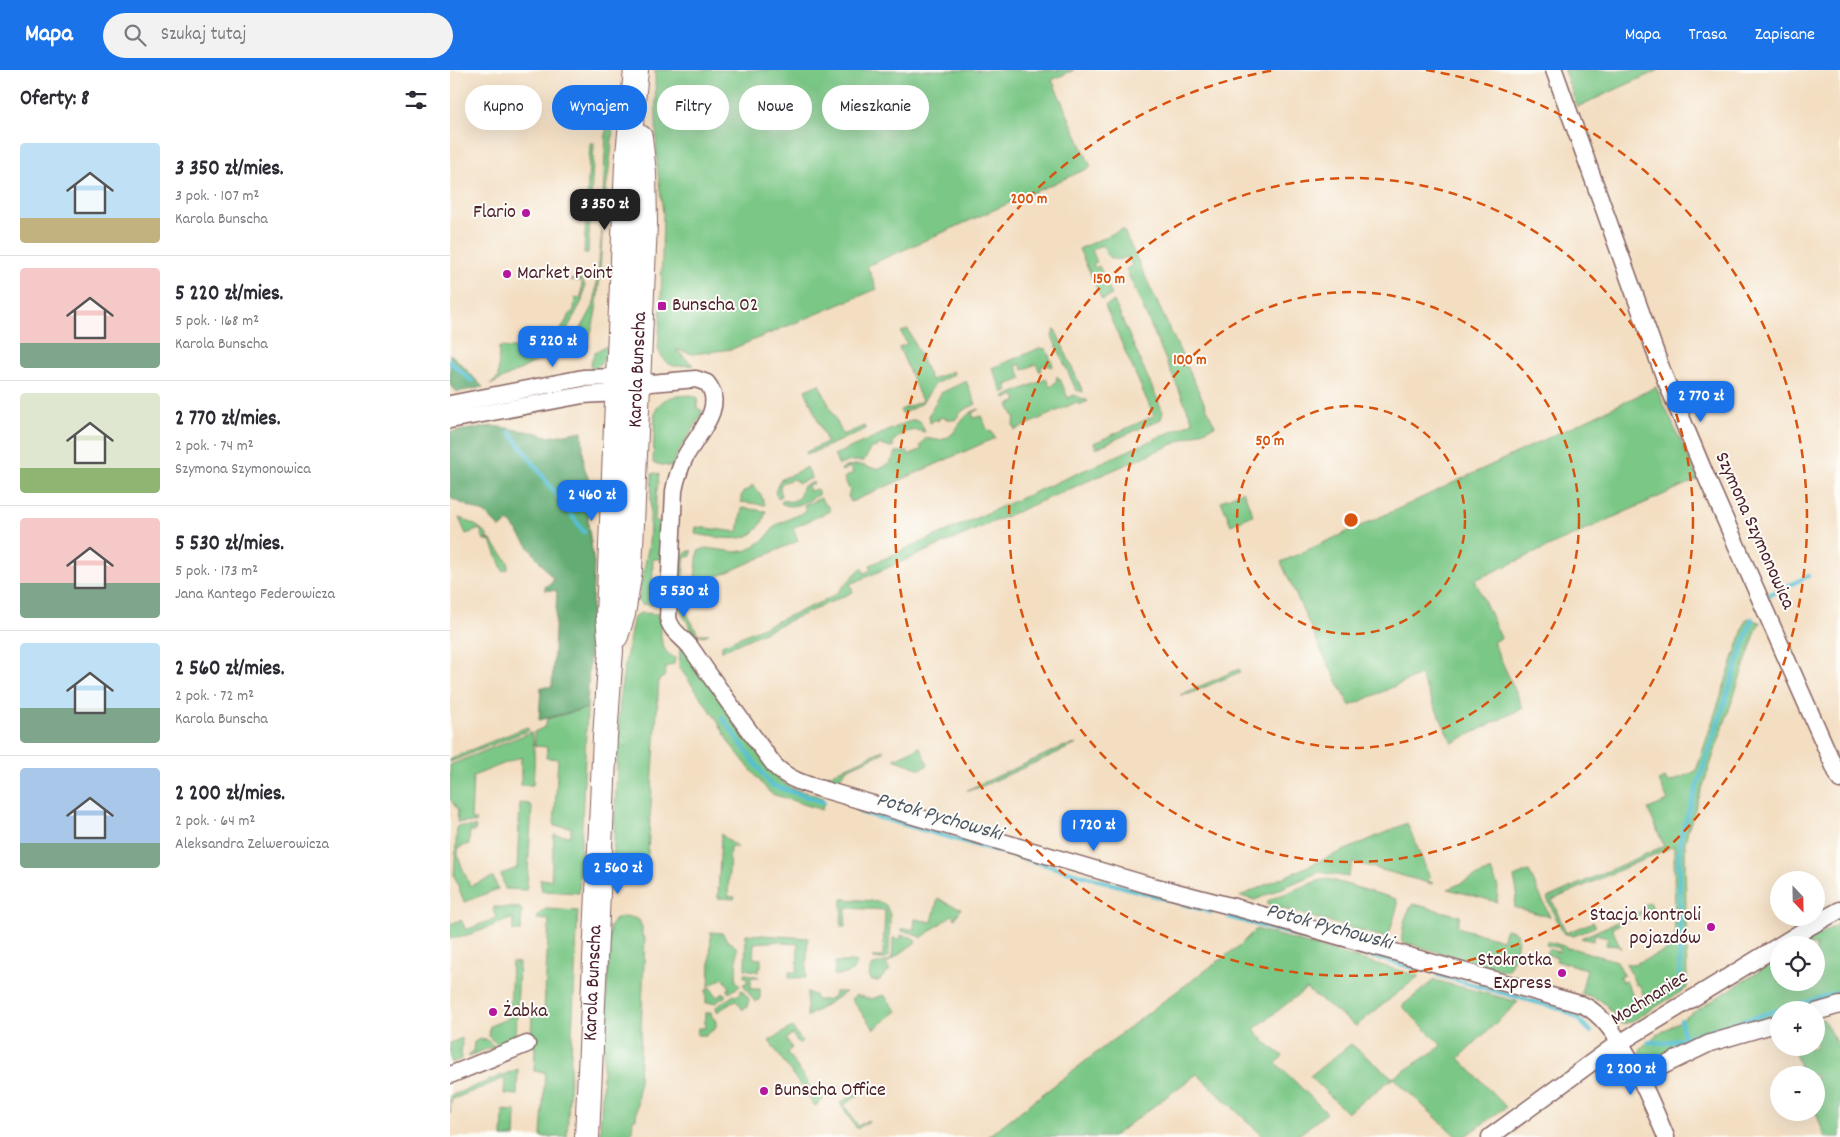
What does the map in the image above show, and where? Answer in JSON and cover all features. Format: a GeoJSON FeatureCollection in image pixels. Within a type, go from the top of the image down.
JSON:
{"type":"FeatureCollection","features":[{"type":"Feature","properties":{"kind":"main road","name":"Karola Bunscha"},"geometry":{"type":"LineString","coordinates":[[587,1137],[611,650],[623,614],[630,570],[624,385],[645,222],[644,174],[636,79]]}},
{"type":"Feature","properties":{"kind":"street","name":"Szymona Szymonowica"},"geometry":{"type":"LineString","coordinates":[[1554,70],[1664,376],[1705,474],[1840,780]]}},
{"type":"Feature","properties":{"kind":"street"},"geometry":{"type":"LineString","coordinates":[[450,404],[583,378],[624,385]]}},
{"type":"Feature","properties":{"kind":"street"},"geometry":{"type":"LineString","coordinates":[[450,420],[583,395],[624,385],[696,379],[707,383],[711,389],[713,400],[710,416],[685,457],[676,479],[674,491],[668,618],[675,632],[687,643],[710,678],[775,766],[784,774],[796,781],[832,792],[1136,881],[1577,1003],[1597,1013],[1619,1044],[1640,1077],[1666,1137]]}},
{"type":"Feature","properties":{"kind":"street","name":"Mochnaniec"},"geometry":{"type":"LineString","coordinates":[[1490,1137],[1571,1076],[1619,1044],[1810,926],[1840,910]]}},
{"type":"Feature","properties":{"kind":"street"},"geometry":{"type":"LineString","coordinates":[[1825,1009],[1840,1005]]}},
{"type":"Feature","properties":{"kind":"street"},"geometry":{"type":"LineString","coordinates":[[1640,1077],[1710,1043],[1770,1026]]}},
{"type":"Feature","properties":{"kind":"street"},"geometry":{"type":"LineString","coordinates":[[450,1075],[527,1044]]}},
{"type":"Feature","properties":{"kind":"green space"},"geometry":{"type":"Polygon","coordinates":[[[655,70],[1074,70],[1052,80],[1091,167],[867,266],[877,289],[732,349],[693,354],[676,350],[693,365],[675,366],[669,364],[662,357],[658,349],[663,213],[657,166],[655,70]]]}},
{"type":"Feature","properties":{"kind":"green space"},"geometry":{"type":"Polygon","coordinates":[[[1564,70],[1659,70],[1577,107],[1564,70]]]}},
{"type":"Feature","properties":{"kind":"green space"},"geometry":{"type":"Polygon","coordinates":[[[606,130],[613,130],[611,153],[602,220],[606,130]]]}},
{"type":"Feature","properties":{"kind":"green space"},"geometry":{"type":"Polygon","coordinates":[[[590,143],[594,143],[588,253],[584,253],[590,143]]]}},
{"type":"Feature","properties":{"kind":"green space"},"geometry":{"type":"Polygon","coordinates":[[[1123,229],[1215,426],[850,584],[853,592],[722,651],[722,645],[828,599],[836,594],[862,568],[864,573],[871,570],[870,565],[1193,422],[1126,269],[1132,266],[1128,257],[1112,258],[1107,254],[1102,245],[1092,250],[1097,262],[1093,264],[1095,268],[1099,266],[1112,295],[1102,300],[1079,249],[1123,229]]]}},
{"type":"Feature","properties":{"kind":"green space"},"geometry":{"type":"Polygon","coordinates":[[[602,232],[600,273],[594,322],[586,342],[569,350],[593,307],[602,232]]]}},
{"type":"Feature","properties":{"kind":"green space"},"geometry":{"type":"Polygon","coordinates":[[[581,279],[585,285],[582,301],[555,352],[490,385],[498,378],[499,347],[539,350],[548,347],[555,341],[574,310],[575,298],[581,298],[582,281],[570,280],[581,279]]]}},
{"type":"Feature","properties":{"kind":"green space"},"geometry":{"type":"Polygon","coordinates":[[[1114,301],[1163,412],[1161,419],[1096,448],[1094,443],[1154,416],[1105,306],[1114,301]]]}},
{"type":"Feature","properties":{"kind":"green space"},"geometry":{"type":"Polygon","coordinates":[[[908,329],[931,380],[953,371],[954,374],[935,384],[921,404],[902,414],[900,410],[922,401],[899,347],[907,344],[901,332],[908,329]]]}},
{"type":"Feature","properties":{"kind":"green space"},"geometry":{"type":"Polygon","coordinates":[[[1055,329],[1083,392],[1076,390],[1052,336],[1055,329]]]}},
{"type":"Feature","properties":{"kind":"green space"},"geometry":{"type":"Polygon","coordinates":[[[604,347],[608,347],[605,358],[598,366],[591,370],[593,356],[604,347]]]}},
{"type":"Feature","properties":{"kind":"green space"},"geometry":{"type":"Polygon","coordinates":[[[1040,348],[1046,349],[1053,365],[1052,367],[1047,365],[1041,366],[1042,370],[1040,372],[1036,364],[1023,370],[1020,364],[1016,366],[1022,379],[1006,385],[1008,390],[1003,393],[992,368],[1040,348]]]}},
{"type":"Feature","properties":{"kind":"green space"},"geometry":{"type":"Polygon","coordinates":[[[450,354],[483,387],[457,392],[450,385],[450,354]]]}},
{"type":"Feature","properties":{"kind":"green space"},"geometry":{"type":"Polygon","coordinates":[[[1057,376],[1068,398],[1074,395],[1088,401],[1079,405],[1077,402],[1015,430],[1013,424],[1015,419],[1008,405],[1017,401],[1014,395],[1006,399],[1004,397],[1046,379],[1050,387],[1056,382],[1057,376]]]}},
{"type":"Feature","properties":{"kind":"green space"},"geometry":{"type":"Polygon","coordinates":[[[966,381],[976,404],[962,411],[955,420],[945,419],[944,417],[930,423],[929,415],[941,393],[966,381]]]}},
{"type":"Feature","properties":{"kind":"green space"},"geometry":{"type":"Polygon","coordinates":[[[819,384],[843,435],[864,426],[866,429],[807,455],[806,452],[827,442],[805,390],[819,384]]]}},
{"type":"Feature","properties":{"kind":"green space"},"geometry":{"type":"Polygon","coordinates":[[[1656,387],[1698,479],[1475,580],[1501,638],[1493,642],[1523,708],[1452,743],[1420,675],[1350,706],[1322,652],[1281,562],[1656,387]]]}},
{"type":"Feature","properties":{"kind":"green space"},"geometry":{"type":"Polygon","coordinates":[[[692,395],[698,398],[697,408],[703,411],[678,452],[672,467],[653,463],[655,412],[658,406],[666,399],[692,395]]]}},
{"type":"Feature","properties":{"kind":"green space"},"geometry":{"type":"Polygon","coordinates":[[[979,409],[972,413],[974,418],[981,416],[988,431],[992,432],[995,438],[851,502],[848,496],[850,491],[844,478],[853,473],[850,467],[842,471],[841,469],[858,465],[872,468],[884,467],[893,459],[896,452],[908,452],[909,455],[922,449],[920,446],[926,438],[945,439],[956,430],[965,418],[971,413],[979,409]]]}},
{"type":"Feature","properties":{"kind":"green space"},"geometry":{"type":"Polygon","coordinates":[[[912,420],[920,421],[925,432],[915,430],[907,432],[893,442],[893,447],[882,446],[881,444],[877,448],[874,447],[868,451],[864,461],[851,461],[839,465],[834,455],[912,420]]]}},
{"type":"Feature","properties":{"kind":"green space"},"geometry":{"type":"Polygon","coordinates":[[[493,426],[538,433],[549,437],[582,431],[584,466],[593,492],[589,505],[588,523],[594,563],[587,708],[539,720],[541,687],[552,687],[557,591],[545,590],[545,587],[554,580],[509,521],[500,528],[486,514],[450,498],[450,432],[493,426]]]}},
{"type":"Feature","properties":{"kind":"green space"},"geometry":{"type":"Polygon","coordinates":[[[807,467],[812,478],[799,483],[793,479],[784,482],[780,486],[781,496],[778,499],[775,492],[780,480],[807,467]]]}},
{"type":"Feature","properties":{"kind":"green space"},"geometry":{"type":"Polygon","coordinates":[[[652,474],[659,474],[655,521],[666,522],[665,559],[653,559],[652,605],[641,604],[638,601],[649,544],[652,474]]]}},
{"type":"Feature","properties":{"kind":"green space"},"geometry":{"type":"Polygon","coordinates":[[[813,482],[814,484],[808,486],[810,491],[817,489],[819,495],[795,505],[790,506],[781,503],[783,500],[794,501],[800,495],[802,487],[813,482]]]}},
{"type":"Feature","properties":{"kind":"green space"},"geometry":{"type":"Polygon","coordinates":[[[752,485],[761,495],[765,505],[741,502],[741,496],[752,485]]]}},
{"type":"Feature","properties":{"kind":"green space"},"geometry":{"type":"Polygon","coordinates":[[[1243,491],[1253,515],[1231,525],[1221,501],[1243,491]]]}},
{"type":"Feature","properties":{"kind":"green space"},"geometry":{"type":"Polygon","coordinates":[[[821,498],[830,511],[793,528],[798,541],[694,587],[698,551],[706,548],[736,552],[748,550],[765,539],[776,525],[806,511],[804,505],[821,498]]]}},
{"type":"Feature","properties":{"kind":"green space"},"geometry":{"type":"Polygon","coordinates":[[[742,508],[766,511],[762,523],[747,536],[728,538],[695,534],[696,527],[738,532],[742,508]]]}},
{"type":"Feature","properties":{"kind":"green space"},"geometry":{"type":"Polygon","coordinates":[[[459,518],[482,530],[488,536],[486,537],[488,540],[484,540],[480,529],[466,534],[459,518]]]}},
{"type":"Feature","properties":{"kind":"green space"},"geometry":{"type":"Polygon","coordinates":[[[490,539],[508,562],[508,569],[503,571],[492,544],[488,540],[490,539]]]}},
{"type":"Feature","properties":{"kind":"green space"},"geometry":{"type":"Polygon","coordinates":[[[692,551],[691,556],[684,558],[683,606],[698,634],[693,632],[679,608],[682,556],[692,551]]]}},
{"type":"Feature","properties":{"kind":"green space"},"geometry":{"type":"Polygon","coordinates":[[[641,613],[662,614],[661,639],[665,650],[675,658],[674,664],[666,667],[665,675],[659,679],[646,882],[612,882],[620,693],[633,620],[635,616],[641,613]]]}},
{"type":"Feature","properties":{"kind":"green space"},"geometry":{"type":"Polygon","coordinates":[[[1749,618],[1761,623],[1758,625],[1685,842],[1687,988],[1631,1022],[1621,1024],[1600,1000],[1581,993],[1587,969],[1556,961],[1557,957],[1546,954],[1548,949],[1559,952],[1560,948],[1546,945],[1547,941],[1567,947],[1568,949],[1571,948],[1617,961],[1624,975],[1619,977],[1622,982],[1626,981],[1635,1000],[1644,996],[1639,984],[1636,985],[1626,963],[1632,965],[1675,947],[1674,846],[1552,900],[1566,933],[1593,922],[1596,926],[1574,936],[1563,933],[1547,898],[1664,846],[1648,809],[1668,801],[1659,781],[1665,778],[1668,783],[1696,771],[1746,620],[1749,618]]]}},
{"type":"Feature","properties":{"kind":"green space"},"geometry":{"type":"Polygon","coordinates":[[[683,648],[772,773],[791,788],[822,797],[824,801],[822,810],[772,794],[768,791],[730,744],[717,720],[679,667],[680,649],[683,648]]]}},
{"type":"Feature","properties":{"kind":"green space"},"geometry":{"type":"Polygon","coordinates":[[[1239,669],[1240,672],[1189,694],[1180,695],[1239,669]]]}},
{"type":"Feature","properties":{"kind":"green space"},"geometry":{"type":"Polygon","coordinates":[[[587,708],[579,893],[542,891],[540,879],[551,880],[554,835],[571,836],[571,827],[554,826],[558,759],[546,758],[547,747],[535,746],[534,732],[545,727],[547,719],[587,708]]]}},
{"type":"Feature","properties":{"kind":"green space"},"geometry":{"type":"Polygon","coordinates":[[[527,727],[529,730],[450,762],[450,760],[463,753],[527,727]]]}},
{"type":"Feature","properties":{"kind":"green space"},"geometry":{"type":"Polygon","coordinates":[[[531,732],[534,751],[533,785],[521,785],[521,757],[473,776],[471,820],[476,820],[476,823],[457,822],[458,811],[450,799],[450,765],[531,732]]]}},
{"type":"Feature","properties":{"kind":"green space"},"geometry":{"type":"Polygon","coordinates":[[[1077,744],[978,788],[967,790],[1062,747],[1077,744]]]}},
{"type":"Feature","properties":{"kind":"green space"},"geometry":{"type":"Polygon","coordinates":[[[920,747],[928,765],[920,769],[894,759],[920,747]]]}},
{"type":"Feature","properties":{"kind":"green space"},"geometry":{"type":"Polygon","coordinates":[[[883,750],[884,752],[847,769],[837,781],[823,778],[883,750]]]}},
{"type":"Feature","properties":{"kind":"green space"},"geometry":{"type":"Polygon","coordinates":[[[520,803],[529,804],[532,807],[527,886],[526,890],[505,889],[501,874],[517,868],[520,803]]]}},
{"type":"Feature","properties":{"kind":"green space"},"geometry":{"type":"Polygon","coordinates":[[[1407,823],[1430,878],[1428,880],[1432,884],[1353,862],[1348,877],[1319,872],[1255,900],[1240,896],[1407,823]]]}},
{"type":"Feature","properties":{"kind":"green space"},"geometry":{"type":"Polygon","coordinates":[[[457,826],[476,827],[475,831],[470,831],[469,844],[458,848],[458,857],[470,886],[493,877],[498,889],[464,902],[454,875],[457,826]]]}},
{"type":"Feature","properties":{"kind":"green space"},"geometry":{"type":"Polygon","coordinates":[[[721,834],[737,847],[730,847],[728,896],[735,897],[734,899],[718,898],[721,834]]]}},
{"type":"Feature","properties":{"kind":"green space"},"geometry":{"type":"Polygon","coordinates":[[[1491,870],[1498,887],[1497,902],[1448,889],[1491,870]]]}},
{"type":"Feature","properties":{"kind":"green space"},"geometry":{"type":"Polygon","coordinates":[[[1529,871],[1550,917],[1514,907],[1517,892],[1514,877],[1529,871]]]}},
{"type":"Feature","properties":{"kind":"green space"},"geometry":{"type":"Polygon","coordinates":[[[1328,879],[1396,899],[1398,904],[1389,935],[1386,938],[1266,904],[1271,899],[1317,881],[1328,879]]]}},
{"type":"Feature","properties":{"kind":"green space"},"geometry":{"type":"Polygon","coordinates":[[[938,898],[948,904],[961,908],[955,919],[952,915],[921,938],[913,933],[902,931],[902,929],[914,929],[915,919],[932,922],[938,898]]]}},
{"type":"Feature","properties":{"kind":"green space"},"geometry":{"type":"Polygon","coordinates":[[[842,899],[878,901],[886,905],[890,915],[889,954],[886,959],[875,959],[872,957],[883,957],[885,910],[846,908],[845,927],[841,927],[842,899]]]}},
{"type":"Feature","properties":{"kind":"green space"},"geometry":{"type":"Polygon","coordinates":[[[1650,902],[1653,909],[1612,928],[1621,949],[1618,946],[1606,945],[1608,937],[1595,934],[1593,941],[1581,938],[1646,909],[1644,905],[1650,902]]]}},
{"type":"Feature","properties":{"kind":"green space"},"geometry":{"type":"Polygon","coordinates":[[[1414,904],[1460,916],[1457,927],[1502,940],[1506,929],[1516,932],[1518,936],[1517,945],[1509,968],[1506,971],[1402,942],[1405,921],[1414,904]]]}},
{"type":"Feature","properties":{"kind":"green space"},"geometry":{"type":"Polygon","coordinates":[[[494,907],[520,908],[522,911],[521,931],[513,931],[513,918],[471,934],[450,939],[450,924],[461,920],[466,930],[496,918],[493,910],[494,907]]]}},
{"type":"Feature","properties":{"kind":"green space"},"geometry":{"type":"Polygon","coordinates":[[[546,909],[578,911],[567,1137],[541,1137],[545,1072],[534,1071],[535,1049],[531,1039],[532,1010],[544,1011],[549,920],[537,919],[540,913],[546,909]]]}},
{"type":"Feature","properties":{"kind":"green space"},"geometry":{"type":"Polygon","coordinates":[[[621,917],[639,920],[642,927],[642,937],[645,937],[636,1119],[633,1119],[632,1132],[627,1136],[603,1135],[600,1133],[610,927],[614,920],[621,917]]]}},
{"type":"Feature","properties":{"kind":"green space"},"geometry":{"type":"Polygon","coordinates":[[[1840,923],[1840,1000],[1825,1004],[1825,1001],[1770,1001],[1770,1020],[1670,1055],[1648,1060],[1639,1054],[1642,1047],[1654,1037],[1770,965],[1770,991],[1825,991],[1825,936],[1817,936],[1840,923]]]}},
{"type":"Feature","properties":{"kind":"green space"},"geometry":{"type":"Polygon","coordinates":[[[1256,929],[1419,976],[1356,1026],[1306,989],[1254,1029],[1266,1043],[1283,1056],[1276,1063],[1327,1113],[1296,1137],[1264,1137],[1197,1074],[1112,1137],[987,1137],[1161,1003],[1239,946],[1256,929]]]}},
{"type":"Feature","properties":{"kind":"green space"},"geometry":{"type":"Polygon","coordinates":[[[711,932],[722,933],[729,943],[731,942],[737,948],[736,981],[740,986],[729,993],[727,990],[730,988],[723,978],[709,986],[711,932]]]}},
{"type":"Feature","properties":{"kind":"green space"},"geometry":{"type":"Polygon","coordinates":[[[746,934],[808,938],[806,978],[789,978],[789,972],[797,972],[798,944],[782,943],[781,941],[754,943],[753,958],[761,959],[761,967],[759,972],[745,969],[746,934]]]}},
{"type":"Feature","properties":{"kind":"green space"},"geometry":{"type":"Polygon","coordinates":[[[901,935],[912,937],[916,942],[886,964],[890,970],[878,981],[872,981],[869,976],[871,966],[891,959],[893,938],[901,939],[901,935]]]}},
{"type":"Feature","properties":{"kind":"green space"},"geometry":{"type":"Polygon","coordinates":[[[512,962],[519,963],[517,1011],[510,1010],[512,962]]]}},
{"type":"Feature","properties":{"kind":"green space"},"geometry":{"type":"Polygon","coordinates":[[[835,962],[857,962],[854,969],[848,973],[834,975],[835,962]]]}},
{"type":"Feature","properties":{"kind":"green space"},"geometry":{"type":"Polygon","coordinates":[[[744,973],[759,977],[751,977],[751,989],[760,989],[760,999],[755,1002],[743,984],[747,983],[747,977],[744,977],[744,973]]]}},
{"type":"Feature","properties":{"kind":"green space"},"geometry":{"type":"Polygon","coordinates":[[[1434,980],[1518,1002],[1459,1058],[1506,1107],[1464,1137],[1457,1137],[1393,1078],[1442,1046],[1402,1006],[1434,980]]]}},
{"type":"Feature","properties":{"kind":"green space"},"geometry":{"type":"Polygon","coordinates":[[[709,986],[717,997],[724,993],[726,996],[715,1003],[706,1003],[706,990],[709,989],[709,986]]]}},
{"type":"Feature","properties":{"kind":"green space"},"geometry":{"type":"Polygon","coordinates":[[[742,990],[749,999],[747,1007],[743,1010],[736,1000],[717,1012],[716,1007],[734,995],[736,996],[741,993],[740,991],[742,990]]]}},
{"type":"Feature","properties":{"kind":"green space"},"geometry":{"type":"Polygon","coordinates":[[[807,992],[815,995],[816,1000],[828,1000],[833,998],[835,992],[846,992],[807,1017],[807,992]]]}},
{"type":"Feature","properties":{"kind":"green space"},"geometry":{"type":"Polygon","coordinates":[[[856,995],[871,999],[884,995],[897,1011],[874,1029],[851,999],[856,995]]]}},
{"type":"Feature","properties":{"kind":"green space"},"geometry":{"type":"Polygon","coordinates":[[[705,1013],[712,1013],[711,1015],[716,1020],[716,1028],[706,1035],[697,1035],[698,1028],[705,1028],[705,1013]]]}},
{"type":"Feature","properties":{"kind":"green space"},"geometry":{"type":"Polygon","coordinates":[[[510,1014],[517,1015],[515,1034],[509,1040],[498,1045],[489,1037],[490,1026],[509,1018],[510,1014]]]}},
{"type":"Feature","properties":{"kind":"green space"},"geometry":{"type":"Polygon","coordinates":[[[1825,1023],[1840,1050],[1840,1137],[1825,1137],[1819,1121],[1825,1121],[1825,1066],[1800,1066],[1796,1056],[1825,1056],[1825,1023]]]}},
{"type":"Feature","properties":{"kind":"green space"},"geometry":{"type":"Polygon","coordinates":[[[792,1027],[802,1041],[799,1044],[792,1034],[786,1039],[792,1048],[787,1052],[817,1097],[822,1095],[823,1100],[815,1106],[769,1041],[792,1027]]]}},
{"type":"Feature","properties":{"kind":"green space"},"geometry":{"type":"Polygon","coordinates":[[[462,1038],[461,1059],[451,1063],[450,1043],[462,1038]]]}},
{"type":"Feature","properties":{"kind":"green space"},"geometry":{"type":"Polygon","coordinates":[[[486,1039],[494,1046],[469,1056],[473,1052],[474,1042],[486,1039]]]}},
{"type":"Feature","properties":{"kind":"green space"},"geometry":{"type":"Polygon","coordinates":[[[1351,1044],[1393,1078],[1347,1113],[1310,1076],[1351,1044]]]}},
{"type":"Feature","properties":{"kind":"green space"},"geometry":{"type":"Polygon","coordinates":[[[518,1069],[517,1095],[504,1094],[505,1078],[451,1100],[450,1114],[450,1096],[518,1069]]]}},
{"type":"Feature","properties":{"kind":"green space"},"geometry":{"type":"Polygon","coordinates":[[[858,1092],[860,1094],[844,1105],[858,1126],[869,1121],[857,1129],[840,1103],[858,1092]]]}},
{"type":"Feature","properties":{"kind":"green space"},"geometry":{"type":"Polygon","coordinates":[[[503,1110],[516,1111],[515,1137],[502,1137],[503,1110]]]}},
{"type":"Feature","properties":{"kind":"waterway","name":"Potok Pychowski"},"geometry":{"type":"LineString","coordinates":[[450,362],[472,381]]}},
{"type":"Feature","properties":{"kind":"waterway","name":"Potok Pychowski"},"geometry":{"type":"LineString","coordinates":[[510,432],[584,532]]}},
{"type":"Feature","properties":{"kind":"waterway"},"geometry":{"type":"LineString","coordinates":[[1769,595],[1808,576]]}},
{"type":"Feature","properties":{"kind":"waterway"},"geometry":{"type":"LineString","coordinates":[[1680,989],[1679,851],[1681,835],[1752,619]]}},
{"type":"Feature","properties":{"kind":"waterway","name":"Potok Pychowski"},"geometry":{"type":"LineString","coordinates":[[722,717],[771,785],[824,802]]}},
{"type":"Feature","properties":{"kind":"waterway","name":"Potok Pychowski"},"geometry":{"type":"LineString","coordinates":[[860,812],[1211,912]]}},
{"type":"Feature","properties":{"kind":"waterway","name":"Potok Pychowski"},"geometry":{"type":"LineString","coordinates":[[1229,917],[1421,970]]}},
{"type":"Feature","properties":{"kind":"waterway","name":"Potok Pychowski"},"geometry":{"type":"LineString","coordinates":[[1438,975],[1564,1010],[1577,1018],[1591,1032]]}},
{"type":"Feature","properties":{"kind":"waterway","name":"Potok Pychowski"},"geometry":{"type":"LineString","coordinates":[[1810,1001],[1840,992]]}},
{"type":"Feature","properties":{"kind":"waterway","name":"Potok Pychowski"},"geometry":{"type":"LineString","coordinates":[[1649,1042],[1666,1043],[1770,1013]]}},
{"type":"Feature","properties":{"kind":"waterway"},"geometry":{"type":"LineString","coordinates":[[1681,1020],[1684,1038]]}},
{"type":"Feature","properties":{"kind":"place","name":"Flario"},"geometry":{"type":"Point","coordinates":[526,213]}},
{"type":"Feature","properties":{"kind":"place","name":"Market Point"},"geometry":{"type":"Point","coordinates":[507,274]}},
{"type":"Feature","properties":{"kind":"place","name":"Bunscha 02"},"geometry":{"type":"Point","coordinates":[662,306]}},
{"type":"Feature","properties":{"kind":"place","name":"Stacja kontroli pojazdów"},"geometry":{"type":"Point","coordinates":[1711,927]}},
{"type":"Feature","properties":{"kind":"place","name":"Stokrotka Express"},"geometry":{"type":"Point","coordinates":[1562,973]}},
{"type":"Feature","properties":{"kind":"place","name":"Żabka"},"geometry":{"type":"Point","coordinates":[493,1012]}},
{"type":"Feature","properties":{"kind":"place","name":"Bunscha Office"},"geometry":{"type":"Point","coordinates":[764,1091]}}]}
